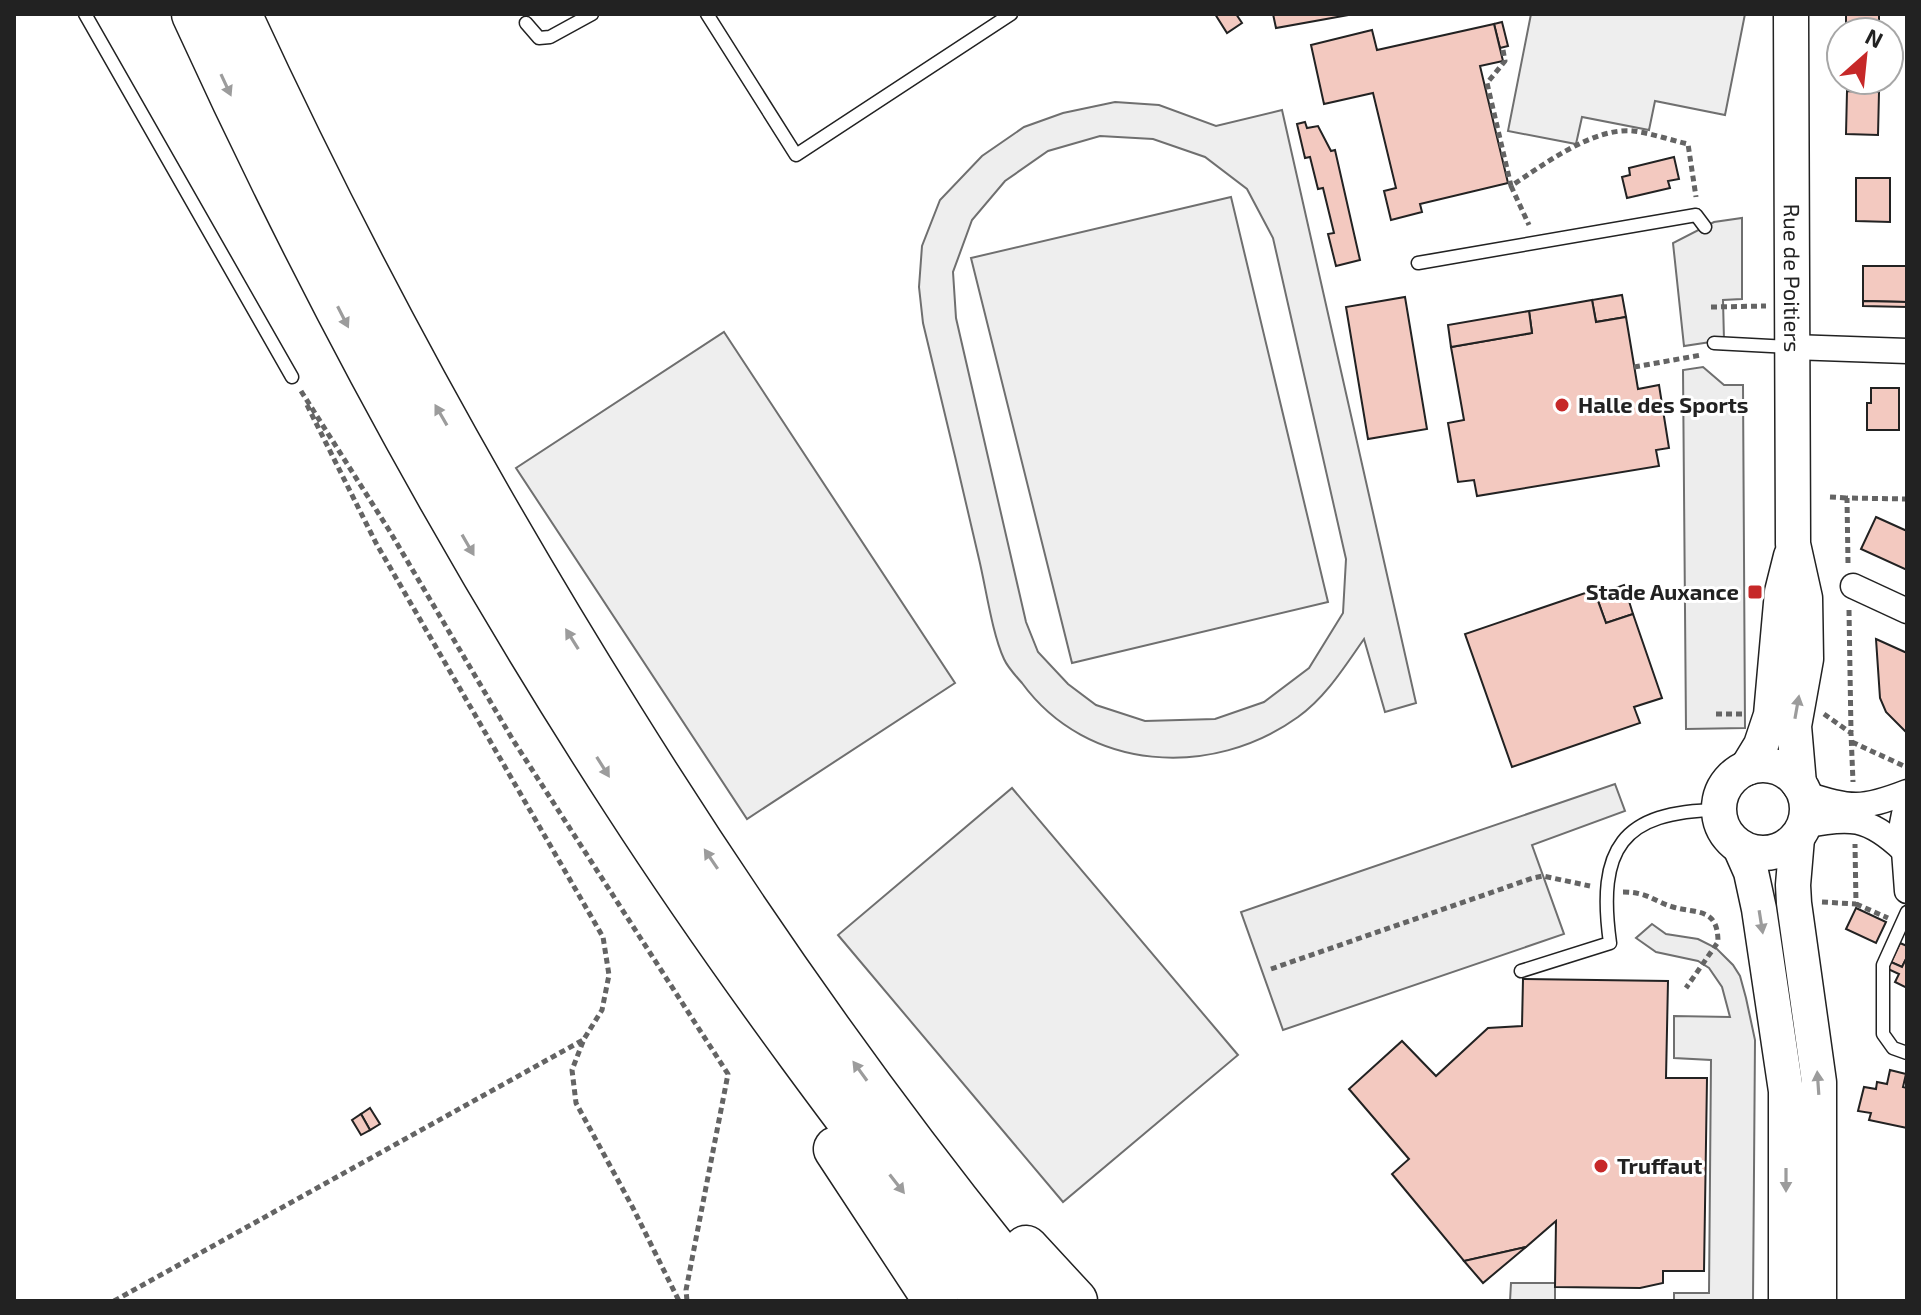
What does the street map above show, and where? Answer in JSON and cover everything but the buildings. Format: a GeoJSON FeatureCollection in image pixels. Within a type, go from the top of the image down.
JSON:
{"type":"FeatureCollection","features":[{"type":"Feature","properties":{"kind":"highway"},"geometry":{"type":"LineString","coordinates":[[194,14],[250,136],[400,427],[516,627],[616,788],[734,963],[840,1112],[987,1301]]}},
{"type":"Feature","properties":{"kind":"highway"},"geometry":{"type":"LineString","coordinates":[[239,14],[299,143],[432,400],[557,615],[690,829],[786,969],[906,1134],[1037,1301]]}},
{"type":"Feature","properties":{"kind":"highway"},"geometry":{"type":"LineString","coordinates":[[734,963],[746,1013],[936,1301]]}},
{"type":"Feature","properties":{"kind":"highway"},"geometry":{"type":"LineString","coordinates":[[906,1134],[957,1171],[1075,1301]]}},
{"type":"Feature","properties":{"kind":"main road","name":"Rue de Poitiers"},"geometry":{"type":"LineString","coordinates":[[1791,14],[1793,544],[1805,598],[1806,659],[1794,726],[1801,811],[1794,866],[1794,903],[1819,1082],[1819,1301]]}},
{"type":"Feature","properties":{"kind":"main road","name":"Rue de Poitiers"},"geometry":{"type":"LineString","coordinates":[[1747,768],[1761,745],[1771,715],[1782,592],[1793,544]]}},
{"type":"Feature","properties":{"kind":"main road"},"geometry":{"type":"LineString","coordinates":[[1761,765],[1789,773],[1801,811],[1785,848],[1770,853],[1755,853],[1729,838],[1722,825],[1719,810],[1724,789],[1729,781],[1747,768],[1761,765]]}},
{"type":"Feature","properties":{"kind":"main road"},"geometry":{"type":"LineString","coordinates":[[1740,847],[1751,872],[1759,909],[1786,1091],[1786,1301]]}},
{"type":"Feature","properties":{"kind":"street"},"geometry":{"type":"LineString","coordinates":[[1792,347],[1907,351]]}},
{"type":"Feature","properties":{"kind":"street"},"geometry":{"type":"LineString","coordinates":[[1851,585],[1907,611]]}},
{"type":"Feature","properties":{"kind":"street"},"geometry":{"type":"LineString","coordinates":[[1801,811],[1876,804],[1907,792]]}},
{"type":"Feature","properties":{"kind":"street"},"geometry":{"type":"LineString","coordinates":[[1907,799],[1902,824],[1907,891]]}},
{"type":"Feature","properties":{"kind":"street"},"geometry":{"type":"LineString","coordinates":[[1801,811],[1835,819],[1854,819],[1881,831],[1903,850]]}},
{"type":"Feature","properties":{"kind":"lane"},"geometry":{"type":"LineString","coordinates":[[85,14],[292,377]]}},
{"type":"Feature","properties":{"kind":"lane"},"geometry":{"type":"LineString","coordinates":[[526,23],[539,38],[550,37],[592,14]]}},
{"type":"Feature","properties":{"kind":"lane"},"geometry":{"type":"LineString","coordinates":[[707,14],[796,155],[1011,14]]}},
{"type":"Feature","properties":{"kind":"lane"},"geometry":{"type":"LineString","coordinates":[[1418,263],[1696,215],[1705,227]]}},
{"type":"Feature","properties":{"kind":"lane"},"geometry":{"type":"LineString","coordinates":[[1714,348],[1792,347]]}},
{"type":"Feature","properties":{"kind":"lane"},"geometry":{"type":"LineString","coordinates":[[1521,971],[1610,943],[1606,889],[1610,868],[1620,847],[1633,831],[1659,816],[1719,810]]}},
{"type":"Feature","properties":{"kind":"lane"},"geometry":{"type":"LineString","coordinates":[[1904,918],[1883,965],[1883,1034],[1893,1048],[1907,1053]]}},
{"type":"Feature","properties":{"kind":"path"},"geometry":{"type":"LineString","coordinates":[[1503,50],[1505,61],[1487,83],[1511,186],[1537,242]]}},
{"type":"Feature","properties":{"kind":"path"},"geometry":{"type":"LineString","coordinates":[[1511,186],[1572,148],[1598,136],[1633,131],[1688,144],[1697,202],[1696,215]]}},
{"type":"Feature","properties":{"kind":"path"},"geometry":{"type":"LineString","coordinates":[[1634,367],[1714,348]]}},
{"type":"Feature","properties":{"kind":"path"},"geometry":{"type":"LineString","coordinates":[[292,377],[376,543],[603,937],[609,975],[602,1010],[584,1039],[572,1070],[576,1103],[679,1301]]}},
{"type":"Feature","properties":{"kind":"path"},"geometry":{"type":"LineString","coordinates":[[292,377],[389,530],[513,740],[728,1074],[686,1290],[687,1301]]}},
{"type":"Feature","properties":{"kind":"path"},"geometry":{"type":"LineString","coordinates":[[1830,497],[1907,499]]}},
{"type":"Feature","properties":{"kind":"path"},"geometry":{"type":"LineString","coordinates":[[1847,498],[1851,585],[1851,733]]}},
{"type":"Feature","properties":{"kind":"path"},"geometry":{"type":"LineString","coordinates":[[1852,742],[1907,768]]}},
{"type":"Feature","properties":{"kind":"path"},"geometry":{"type":"LineString","coordinates":[[1271,969],[1543,876],[1645,894],[1672,907],[1701,910],[1712,920],[1718,942],[1686,988]]}},
{"type":"Feature","properties":{"kind":"path"},"geometry":{"type":"LineString","coordinates":[[1856,904],[1904,918]]}},
{"type":"Feature","properties":{"kind":"path"},"geometry":{"type":"LineString","coordinates":[[114,1301],[584,1039]]}},
{"type":"Feature","properties":{"kind":"shaded area"},"geometry":{"type":"Polygon","coordinates":[[[1531,14],[1745,14],[1725,115],[1655,101],[1649,130],[1582,117],[1576,144],[1508,131],[1531,14]]]}},
{"type":"Feature","properties":{"kind":"shaded area"},"geometry":{"type":"Polygon","coordinates":[[[1115,102],[1159,105],[1216,126],[1282,110],[1416,703],[1385,712],[1364,639],[1317,700],[1298,717],[1264,737],[1228,750],[1190,757],[1152,757],[1115,749],[1080,735],[1049,713],[1006,662],[993,624],[923,323],[919,287],[922,246],[940,200],[982,156],[1024,127],[1063,113],[1115,102]],[[1100,136],[1048,151],[1005,181],[972,220],[953,272],[956,318],[1026,622],[1038,652],[1068,684],[1096,705],[1145,721],[1215,719],[1264,702],[1309,668],[1343,613],[1346,559],[1273,238],[1247,189],[1205,157],[1153,139],[1100,136]]]}},
{"type":"Feature","properties":{"kind":"shaded area"},"geometry":{"type":"Polygon","coordinates":[[[1231,197],[1328,602],[1072,663],[971,258],[1231,197]]]}},
{"type":"Feature","properties":{"kind":"shaded area"},"geometry":{"type":"Polygon","coordinates":[[[1742,218],[1742,299],[1723,300],[1724,340],[1684,346],[1673,243],[1714,222],[1742,218]]]}},
{"type":"Feature","properties":{"kind":"shaded area"},"geometry":{"type":"Polygon","coordinates":[[[724,332],[955,683],[747,819],[516,468],[724,332]]]}},
{"type":"Feature","properties":{"kind":"shaded area"},"geometry":{"type":"Polygon","coordinates":[[[1703,367],[1724,385],[1743,385],[1745,728],[1686,729],[1683,370],[1703,367]]]}},
{"type":"Feature","properties":{"kind":"shaded area"},"geometry":{"type":"Polygon","coordinates":[[[1615,784],[1625,811],[1532,845],[1564,934],[1283,1030],[1241,912],[1615,784]]]}},
{"type":"Feature","properties":{"kind":"shaded area"},"geometry":{"type":"Polygon","coordinates":[[[1012,788],[1238,1055],[1063,1202],[838,935],[1012,788]]]}},
{"type":"Feature","properties":{"kind":"shaded area"},"geometry":{"type":"Polygon","coordinates":[[[1652,924],[1666,934],[1698,939],[1716,948],[1740,976],[1746,998],[1755,1040],[1753,1301],[1674,1301],[1674,1293],[1709,1293],[1711,1060],[1674,1058],[1674,1016],[1730,1017],[1722,987],[1709,968],[1698,961],[1656,952],[1636,938],[1652,924]]]}},
{"type":"Feature","properties":{"kind":"shaded area"},"geometry":{"type":"Polygon","coordinates":[[[1511,1283],[1555,1283],[1555,1301],[1510,1301],[1511,1283]]]}},
{"type":"Feature","properties":{"kind":"place","name":"Halle des Sports"},"geometry":{"type":"Point","coordinates":[1562,405]}},
{"type":"Feature","properties":{"kind":"place","name":"Stade Auxance"},"geometry":{"type":"Point","coordinates":[1755,592]}},
{"type":"Feature","properties":{"kind":"place","name":"Truffaut"},"geometry":{"type":"Point","coordinates":[1601,1166]}}]}
